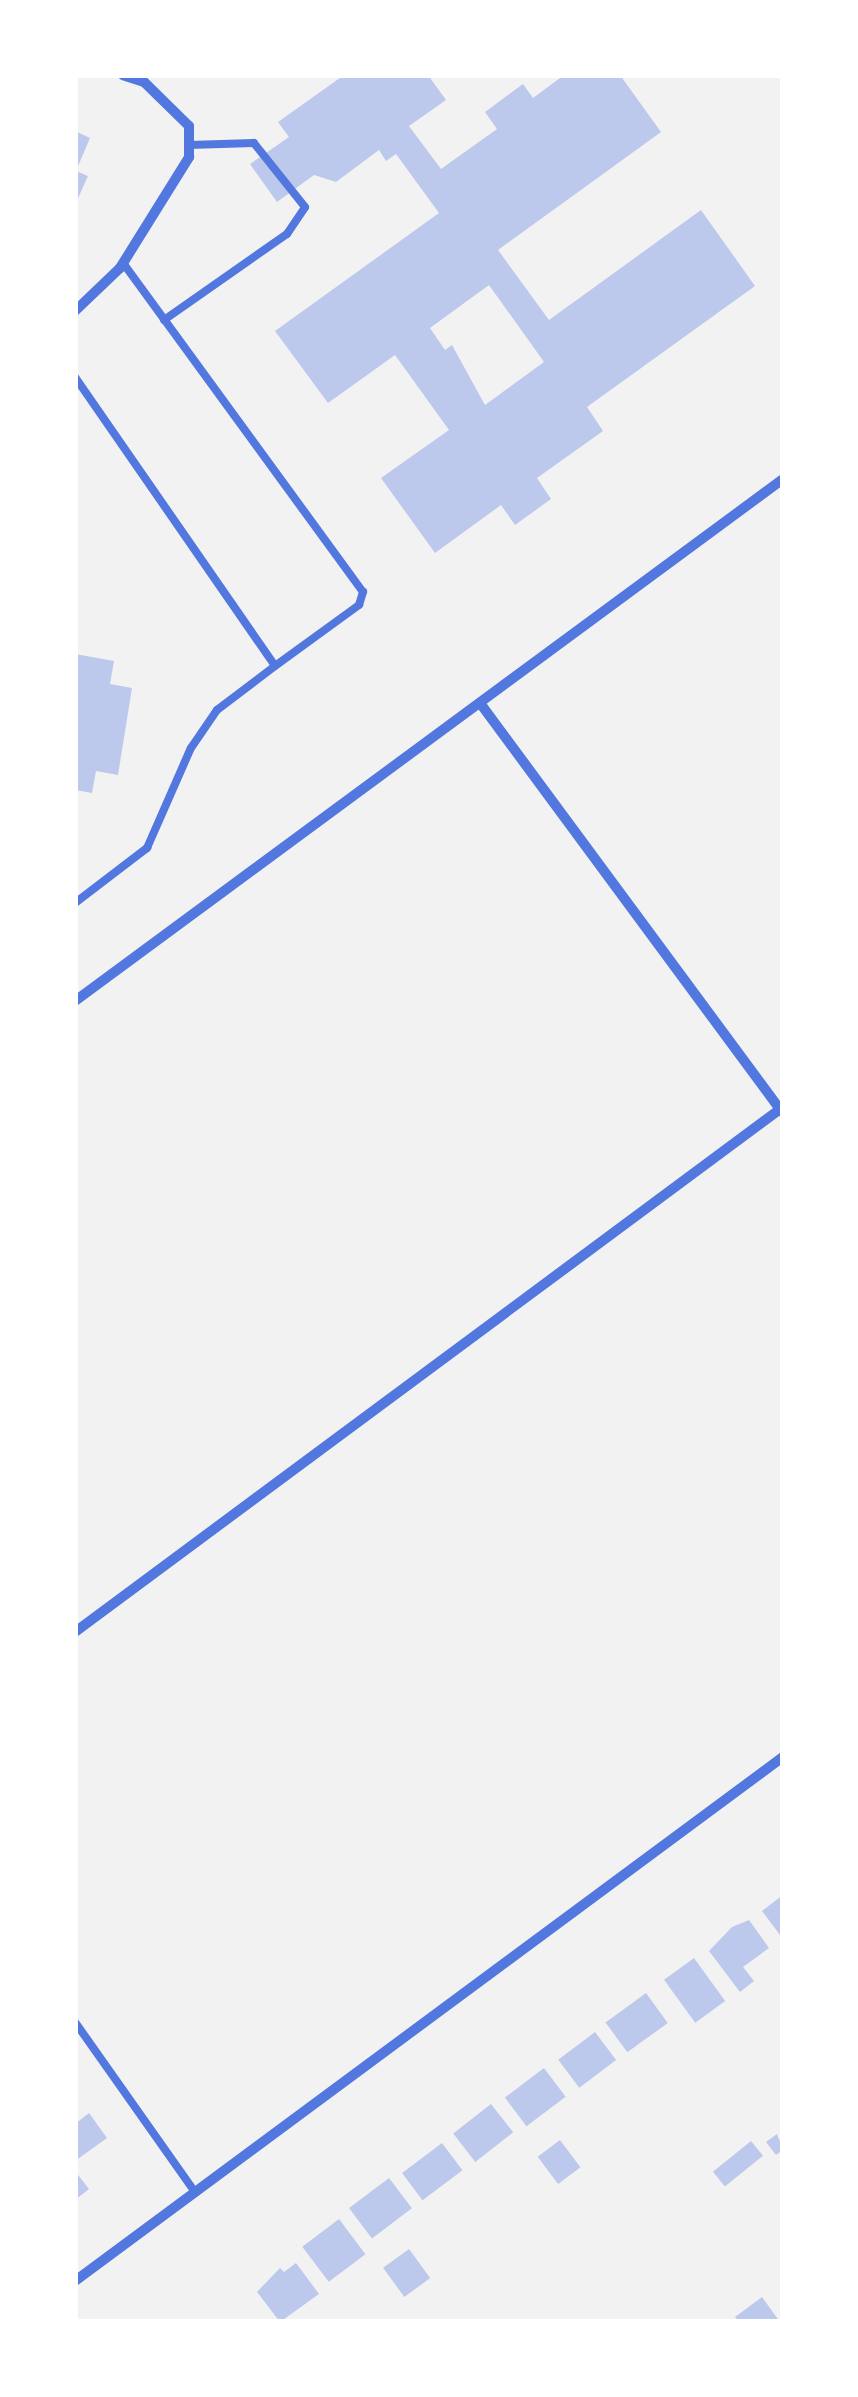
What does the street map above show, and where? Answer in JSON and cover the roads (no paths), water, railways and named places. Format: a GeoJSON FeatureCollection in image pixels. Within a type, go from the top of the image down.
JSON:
{"type":"FeatureCollection","features":[{"type":"Feature","properties":{"kind":"street"},"geometry":{"type":"LineString","coordinates":[[75,311],[123,263],[189,157],[189,126],[144,82],[123,75]]}},
{"type":"Feature","properties":{"kind":"street"},"geometry":{"type":"LineString","coordinates":[[75,1001],[783,479]]}},
{"type":"Feature","properties":{"kind":"street"},"geometry":{"type":"LineString","coordinates":[[75,1632],[782,1110],[480,703]]}},
{"type":"Feature","properties":{"kind":"street"},"geometry":{"type":"LineString","coordinates":[[75,2281],[783,1756]]}},
{"type":"Feature","properties":{"kind":"lane"},"geometry":{"type":"LineString","coordinates":[[164,320],[301,220],[302,197],[254,142],[189,144]]}},
{"type":"Feature","properties":{"kind":"lane"},"geometry":{"type":"LineString","coordinates":[[75,903],[147,848],[191,748],[217,710],[359,605],[362,592],[123,263]]}},
{"type":"Feature","properties":{"kind":"lane"},"geometry":{"type":"LineString","coordinates":[[75,377],[274,666]]}},
{"type":"Feature","properties":{"kind":"lane"},"geometry":{"type":"LineString","coordinates":[[75,2022],[195,2192]]}}]}
